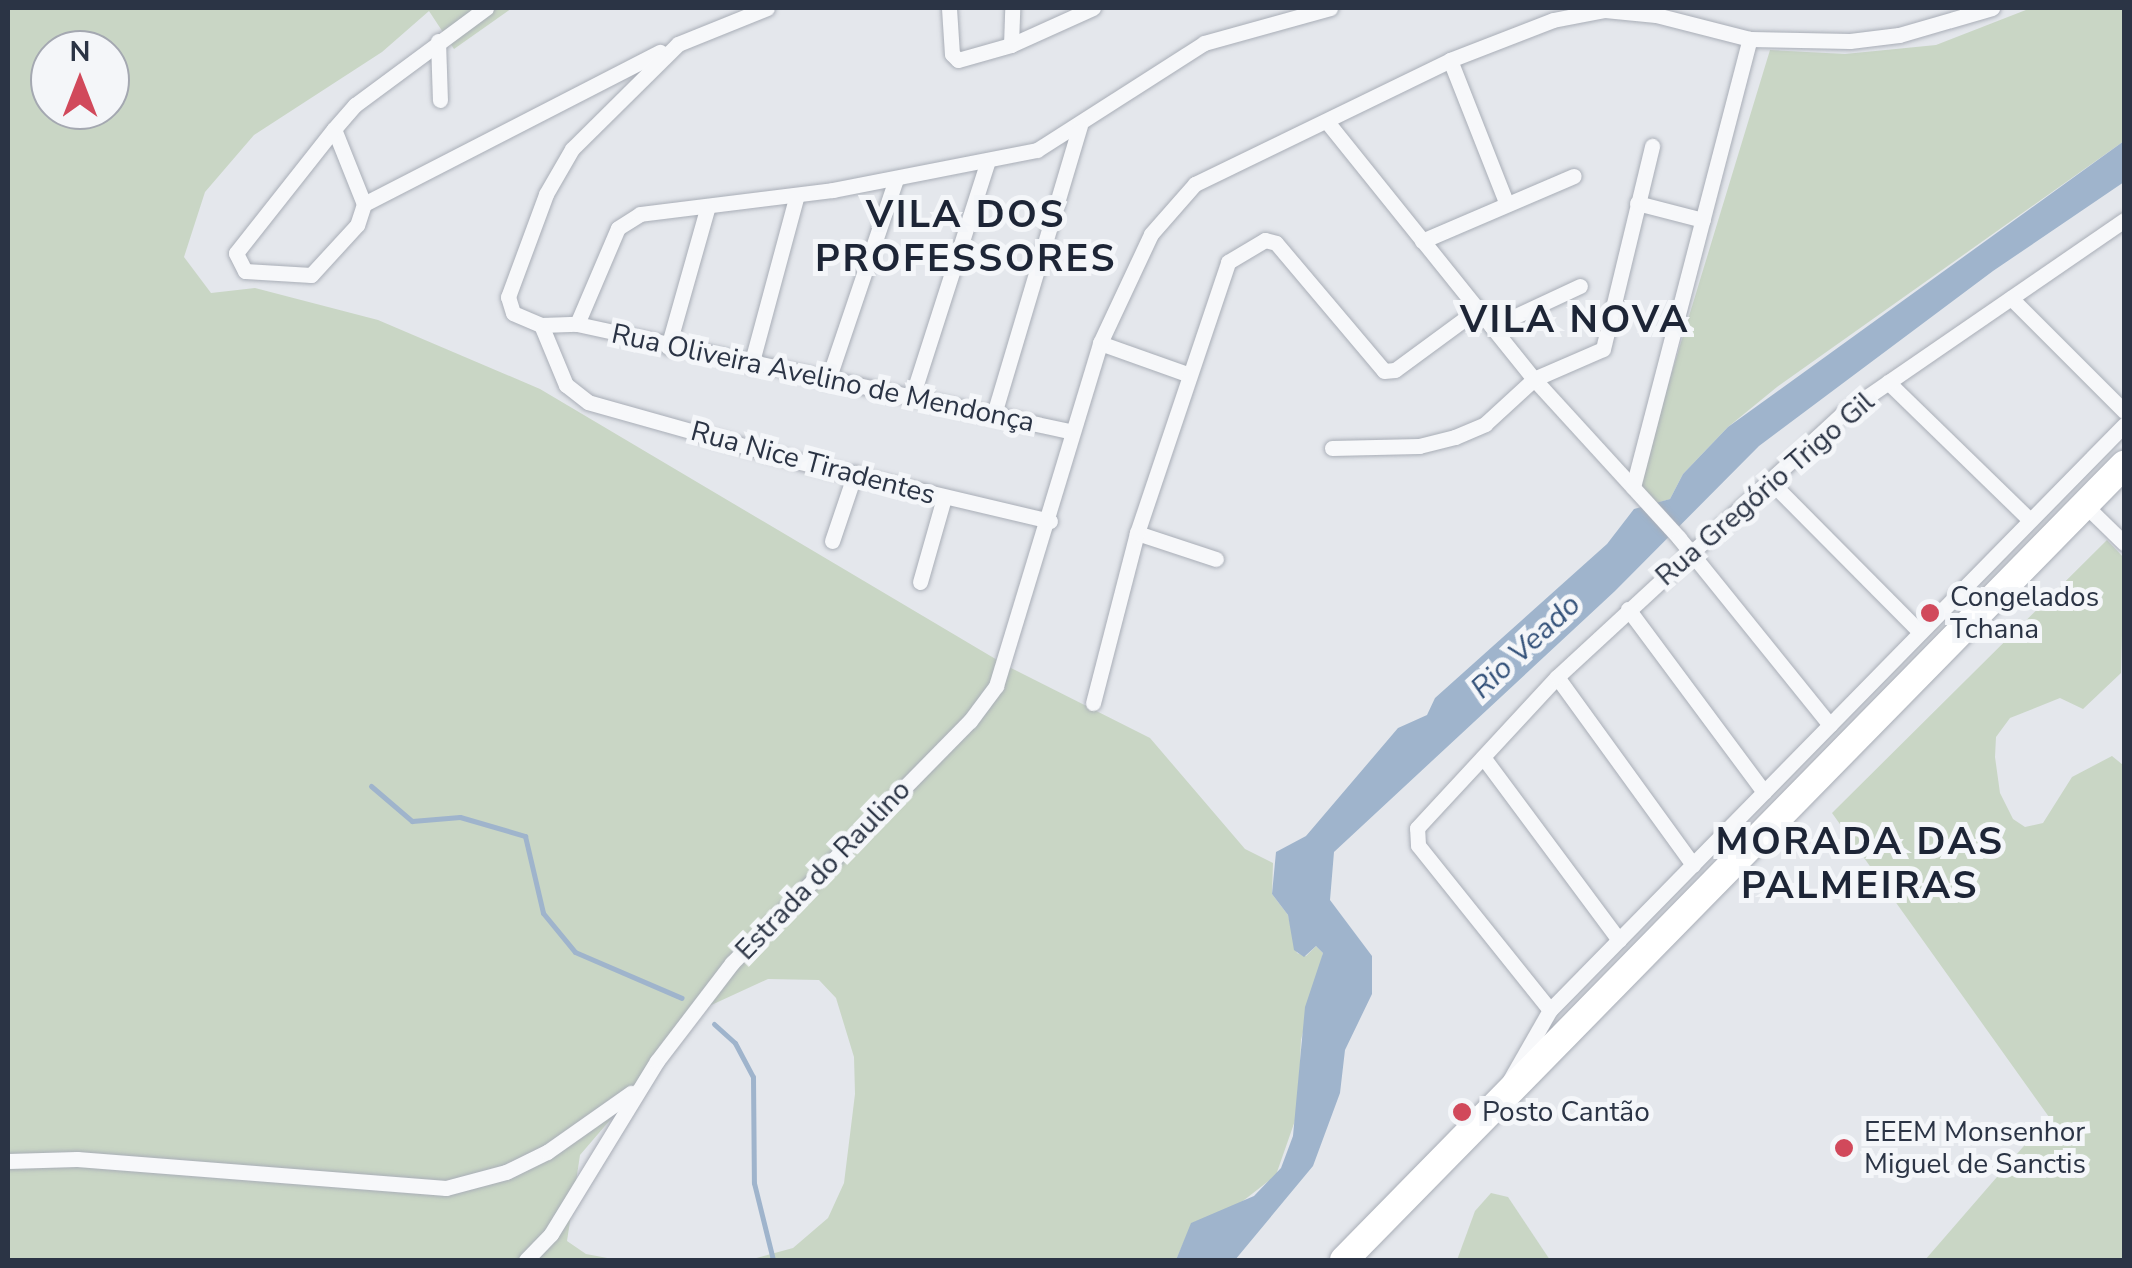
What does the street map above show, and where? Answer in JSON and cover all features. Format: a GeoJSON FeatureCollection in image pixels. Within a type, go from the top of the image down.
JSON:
{"type":"FeatureCollection","features":[{"type":"Feature","properties":{"kind":"highway"},"geometry":{"type":"LineString","coordinates":[[1344,1260],[2124,465]]}},
{"type":"Feature","properties":{"kind":"street"},"geometry":{"type":"LineString","coordinates":[[486,8],[373,88],[334,129],[236,253],[236,262],[268,276],[310,275],[335,256],[364,204],[678,44],[767,8]]}},
{"type":"Feature","properties":{"kind":"street"},"geometry":{"type":"LineString","coordinates":[[948,8],[952,54],[958,60],[1012,44],[1093,8]]}},
{"type":"Feature","properties":{"kind":"street"},"geometry":{"type":"LineString","coordinates":[[1012,8],[1012,44]]}},
{"type":"Feature","properties":{"kind":"street"},"geometry":{"type":"LineString","coordinates":[[577,324],[604,256],[628,219],[896,180],[987,164],[1037,150],[1080,126],[1138,79],[1204,43],[1330,8]]}},
{"type":"Feature","properties":{"kind":"street"},"geometry":{"type":"LineString","coordinates":[[1050,521],[1069,431],[1100,343],[1136,259],[1195,184],[1328,123],[1450,60],[1553,20],[1606,10],[1658,11],[1750,39],[1874,40],[1992,8]]}},
{"type":"Feature","properties":{"kind":"street"},"geometry":{"type":"LineString","coordinates":[[1633,488],[1750,39]]}},
{"type":"Feature","properties":{"kind":"street"},"geometry":{"type":"LineString","coordinates":[[438,41],[440,100]]}},
{"type":"Feature","properties":{"kind":"street"},"geometry":{"type":"LineString","coordinates":[[540,325],[514,313],[508,297],[546,194],[600,114],[678,44]]}},
{"type":"Feature","properties":{"kind":"street"},"geometry":{"type":"LineString","coordinates":[[1450,60],[1506,202]]}},
{"type":"Feature","properties":{"kind":"street"},"geometry":{"type":"LineString","coordinates":[[1328,123],[1534,378],[1680,538],[1830,725]]}},
{"type":"Feature","properties":{"kind":"street"},"geometry":{"type":"LineString","coordinates":[[994,414],[1080,126]]}},
{"type":"Feature","properties":{"kind":"street"},"geometry":{"type":"LineString","coordinates":[[334,129],[364,204]]}},
{"type":"Feature","properties":{"kind":"street"},"geometry":{"type":"LineString","coordinates":[[1332,448],[1418,446],[1456,437],[1500,412],[1534,378],[1596,356],[1608,342],[1616,314],[1652,146]]}},
{"type":"Feature","properties":{"kind":"street"},"geometry":{"type":"LineString","coordinates":[[912,398],[987,164]]}},
{"type":"Feature","properties":{"kind":"street"},"geometry":{"type":"LineString","coordinates":[[1422,241],[1574,176]]}},
{"type":"Feature","properties":{"kind":"street"},"geometry":{"type":"LineString","coordinates":[[828,380],[896,180]]}},
{"type":"Feature","properties":{"kind":"street"},"geometry":{"type":"LineString","coordinates":[[750,365],[797,195]]}},
{"type":"Feature","properties":{"kind":"street"},"geometry":{"type":"LineString","coordinates":[[1637,203],[1703,220]]}},
{"type":"Feature","properties":{"kind":"street"},"geometry":{"type":"LineString","coordinates":[[668,347],[707,209]]}},
{"type":"Feature","properties":{"kind":"street","name":"Rua Gregório Trigo Gil"},"geometry":{"type":"LineString","coordinates":[[1550,1010],[1418,845],[1417,828],[1556,677],[1770,480],[1888,382],[2124,220]]}},
{"type":"Feature","properties":{"kind":"street"},"geometry":{"type":"LineString","coordinates":[[1093,703],[1136,533],[1218,278],[1228,262],[1265,240],[1282,247],[1384,371],[1396,370],[1478,309]]}},
{"type":"Feature","properties":{"kind":"street"},"geometry":{"type":"LineString","coordinates":[[1492,327],[1580,286]]}},
{"type":"Feature","properties":{"kind":"street"},"geometry":{"type":"LineString","coordinates":[[2011,298],[2124,411]]}},
{"type":"Feature","properties":{"kind":"street","name":"Rua Oliveira Avelino de Mendonça"},"geometry":{"type":"LineString","coordinates":[[540,325],[577,324],[750,365],[1069,431]]}},
{"type":"Feature","properties":{"kind":"street","name":"Rua Nice Tiradentes"},"geometry":{"type":"LineString","coordinates":[[540,325],[579,397],[944,498],[1050,521]]}},
{"type":"Feature","properties":{"kind":"street"},"geometry":{"type":"LineString","coordinates":[[1100,343],[1187,374]]}},
{"type":"Feature","properties":{"kind":"street"},"geometry":{"type":"LineString","coordinates":[[1888,382],[2029,519]]}},
{"type":"Feature","properties":{"kind":"street"},"geometry":{"type":"LineString","coordinates":[[1504,1093],[1550,1010],[2124,425]]}},
{"type":"Feature","properties":{"kind":"street"},"geometry":{"type":"LineString","coordinates":[[832,541],[856,474]]}},
{"type":"Feature","properties":{"kind":"street"},"geometry":{"type":"LineString","coordinates":[[1770,480],[1920,632]]}},
{"type":"Feature","properties":{"kind":"street"},"geometry":{"type":"LineString","coordinates":[[920,582],[944,498]]}},
{"type":"Feature","properties":{"kind":"street"},"geometry":{"type":"LineString","coordinates":[[2084,504],[2124,543]]}},
{"type":"Feature","properties":{"kind":"street","name":"Estrada do Raulino"},"geometry":{"type":"LineString","coordinates":[[526,1260],[551,1234],[642,1084],[764,924],[957,734],[996,686],[1050,521]]}},
{"type":"Feature","properties":{"kind":"street"},"geometry":{"type":"LineString","coordinates":[[1136,533],[1216,560]]}},
{"type":"Feature","properties":{"kind":"street"},"geometry":{"type":"LineString","coordinates":[[1628,609],[1764,792]]}},
{"type":"Feature","properties":{"kind":"street"},"geometry":{"type":"LineString","coordinates":[[1556,677],[1693,865]]}},
{"type":"Feature","properties":{"kind":"street"},"geometry":{"type":"LineString","coordinates":[[1482,757],[1620,940]]}},
{"type":"Feature","properties":{"kind":"street"},"geometry":{"type":"LineString","coordinates":[[8,1161],[76,1159],[446,1188],[506,1172],[547,1152],[642,1084]]}},
{"type":"Feature","properties":{"kind":"green space"},"geometry":{"type":"Polygon","coordinates":[[[8,8],[512,8],[454,49],[429,11],[382,52],[254,135],[205,192],[184,257],[211,293],[255,288],[378,320],[540,389],[1009,667],[1150,738],[1245,849],[1273,863],[1272,894],[1288,915],[1297,953],[1306,956],[1316,946],[1323,953],[1301,1040],[1298,1112],[1276,1175],[1234,1208],[1192,1223],[1176,1260],[749,1260],[793,1248],[828,1218],[844,1183],[855,1094],[854,1057],[836,998],[819,980],[768,979],[707,1007],[580,1155],[567,1241],[586,1254],[618,1260],[8,1260],[8,8]]]}},
{"type":"Feature","properties":{"kind":"green space"},"geometry":{"type":"Polygon","coordinates":[[[2031,8],[2124,8],[2124,141],[1777,387],[1728,427],[1683,474],[1670,499],[1646,506],[1638,496],[1665,395],[1770,50],[1845,54],[1936,45],[2031,8]]]}},
{"type":"Feature","properties":{"kind":"green space"},"geometry":{"type":"Polygon","coordinates":[[[2107,540],[2124,558],[2121,673],[2083,709],[2060,698],[2010,718],[1996,737],[1995,757],[2000,793],[2013,819],[2025,827],[2043,823],[2072,777],[2112,756],[2123,765],[2124,1260],[1925,1260],[2049,1117],[1832,813],[2107,540]]]}},
{"type":"Feature","properties":{"kind":"green space"},"geometry":{"type":"Polygon","coordinates":[[[1491,1193],[1508,1197],[1550,1260],[1457,1260],[1475,1211],[1491,1193]]]}},
{"type":"Feature","properties":{"kind":"water","name":"Rio Veado"},"geometry":{"type":"Polygon","coordinates":[[[2124,141],[2124,182],[1993,271],[1759,446],[1615,591],[1334,852],[1330,900],[1372,956],[1372,994],[1345,1050],[1340,1093],[1313,1166],[1235,1260],[1176,1260],[1191,1223],[1254,1196],[1281,1168],[1293,1136],[1305,1007],[1323,953],[1316,946],[1304,957],[1294,950],[1288,915],[1272,894],[1276,852],[1306,836],[1398,728],[1427,715],[1435,698],[1607,544],[1634,509],[1670,499],[1683,474],[1728,427],[2124,141]]]}},
{"type":"Feature","properties":{"kind":"waterway"},"geometry":{"type":"LineString","coordinates":[[371,786],[412,821],[460,817],[525,836],[543,913],[575,952],[682,998]]}},
{"type":"Feature","properties":{"kind":"waterway"},"geometry":{"type":"LineString","coordinates":[[714,1024],[735,1043],[753,1077],[754,1183],[773,1260]]}},
{"type":"Feature","properties":{"kind":"place","name":"Congelados Tchana"},"geometry":{"type":"Point","coordinates":[1930,613]}},
{"type":"Feature","properties":{"kind":"place","name":"Posto Cantão"},"geometry":{"type":"Point","coordinates":[1462,1112]}},
{"type":"Feature","properties":{"kind":"place","name":"EEEM Monsenhor Miguel de Sanctis"},"geometry":{"type":"Point","coordinates":[1844,1148]}},
{"type":"Feature","properties":{"kind":"district","name":"VILA DOS PROFESSORES"},"geometry":{"type":"Point","coordinates":[966,237]}},
{"type":"Feature","properties":{"kind":"district","name":"VILA NOVA"},"geometry":{"type":"Point","coordinates":[1575,320]}},
{"type":"Feature","properties":{"kind":"district","name":"MORADA DAS PALMEIRAS"},"geometry":{"type":"Point","coordinates":[1860,864]}}]}
